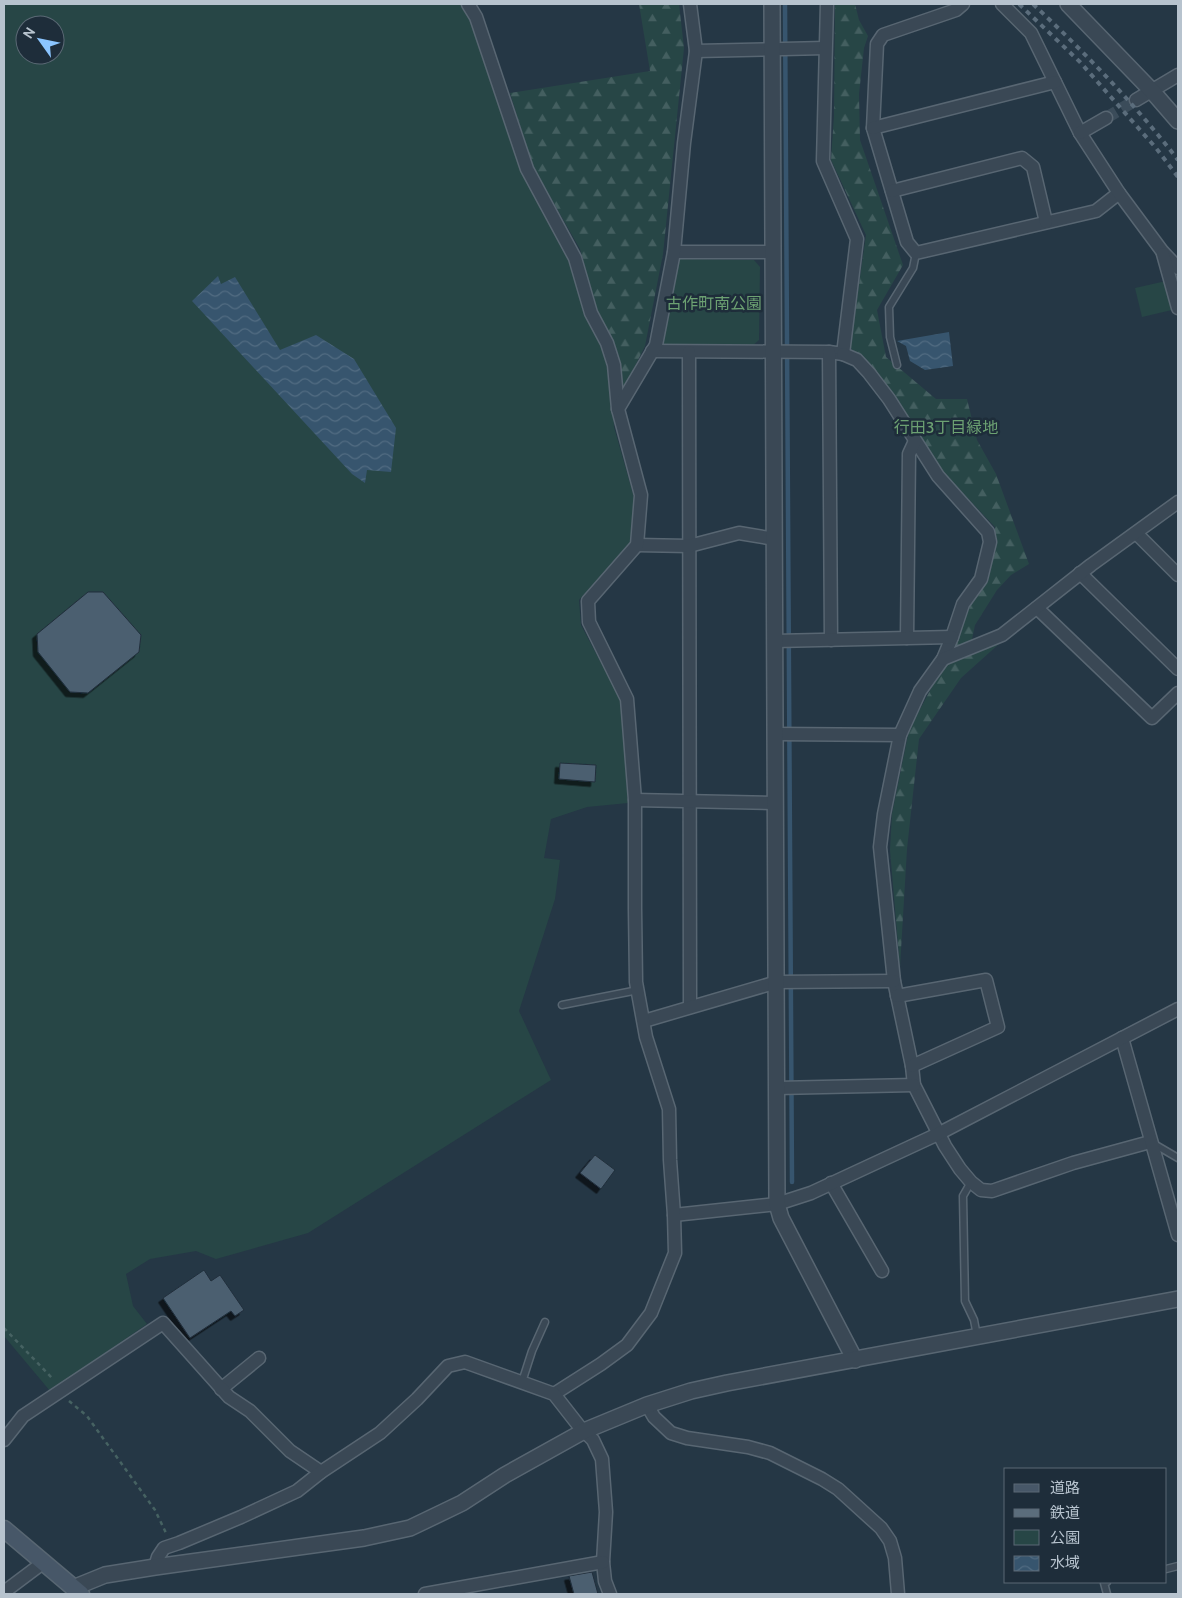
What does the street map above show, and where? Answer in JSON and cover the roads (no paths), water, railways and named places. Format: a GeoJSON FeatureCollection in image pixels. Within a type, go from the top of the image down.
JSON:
{"type":"FeatureCollection","features":[{"type":"Feature","properties":{"kind":"main road"},"geometry":{"type":"LineString","coordinates":[[4,1528],[77,1591]]}},
{"type":"Feature","properties":{"kind":"street"},"geometry":{"type":"LineString","coordinates":[[468,4],[476,17],[527,169],[575,258],[591,313],[607,343],[614,365],[618,409],[641,495],[637,545],[588,601],[589,622],[627,699],[635,800],[635,909],[638,990],[646,1037],[669,1109],[675,1253],[651,1313],[627,1345],[554,1394]]}},
{"type":"Feature","properties":{"kind":"street"},"geometry":{"type":"LineString","coordinates":[[618,409],[656,344],[674,252],[684,143],[696,51],[690,4]]}},
{"type":"Feature","properties":{"kind":"street"},"geometry":{"type":"LineString","coordinates":[[772,4],[777,1204],[781,1218],[855,1360]]}},
{"type":"Feature","properties":{"kind":"street"},"geometry":{"type":"LineString","coordinates":[[827,4],[823,161],[857,239],[843,354]]}},
{"type":"Feature","properties":{"kind":"street"},"geometry":{"type":"LineString","coordinates":[[963,4],[956,10],[883,35],[877,44],[873,128],[906,242],[916,253],[1096,210],[1119,193]]}},
{"type":"Feature","properties":{"kind":"street"},"geometry":{"type":"LineString","coordinates":[[1002,4],[1031,33],[1080,133],[1119,193],[1162,251],[1178,268]]}},
{"type":"Feature","properties":{"kind":"street"},"geometry":{"type":"LineString","coordinates":[[1068,4],[1152,91],[1178,122]]}},
{"type":"Feature","properties":{"kind":"street"},"geometry":{"type":"LineString","coordinates":[[696,51],[825,48]]}},
{"type":"Feature","properties":{"kind":"street"},"geometry":{"type":"LineString","coordinates":[[1136,100],[1178,75]]}},
{"type":"Feature","properties":{"kind":"street"},"geometry":{"type":"LineString","coordinates":[[873,128],[1055,82]]}},
{"type":"Feature","properties":{"kind":"street"},"geometry":{"type":"LineString","coordinates":[[1080,133],[1106,118]]}},
{"type":"Feature","properties":{"kind":"street"},"geometry":{"type":"LineString","coordinates":[[892,191],[1022,158],[1033,167],[1046,222]]}},
{"type":"Feature","properties":{"kind":"street"},"geometry":{"type":"LineString","coordinates":[[1162,251],[1178,308]]}},
{"type":"Feature","properties":{"kind":"street"},"geometry":{"type":"LineString","coordinates":[[674,252],[773,252]]}},
{"type":"Feature","properties":{"kind":"street"},"geometry":{"type":"LineString","coordinates":[[652,351],[830,352],[843,354],[857,360],[889,399],[938,476],[988,532],[990,542],[981,579],[963,604],[942,659],[920,691],[900,735],[884,814],[880,847],[894,981],[912,1066],[914,1085],[944,1146],[971,1182],[981,1190],[992,1191],[1072,1163],[1150,1142]]}},
{"type":"Feature","properties":{"kind":"street"},"geometry":{"type":"LineString","coordinates":[[689,352],[690,1007]]}},
{"type":"Feature","properties":{"kind":"street"},"geometry":{"type":"LineString","coordinates":[[830,352],[831,640]]}},
{"type":"Feature","properties":{"kind":"street"},"geometry":{"type":"LineString","coordinates":[[907,638],[909,454],[915,441]]}},
{"type":"Feature","properties":{"kind":"street"},"geometry":{"type":"LineString","coordinates":[[942,659],[1002,635],[1080,573],[1178,502]]}},
{"type":"Feature","properties":{"kind":"street"},"geometry":{"type":"LineString","coordinates":[[637,545],[689,546],[739,533],[775,539]]}},
{"type":"Feature","properties":{"kind":"street"},"geometry":{"type":"LineString","coordinates":[[1136,533],[1178,575]]}},
{"type":"Feature","properties":{"kind":"street"},"geometry":{"type":"LineString","coordinates":[[1080,573],[1178,669]]}},
{"type":"Feature","properties":{"kind":"street"},"geometry":{"type":"LineString","coordinates":[[1037,608],[1152,718],[1178,693]]}},
{"type":"Feature","properties":{"kind":"street"},"geometry":{"type":"LineString","coordinates":[[775,641],[952,637]]}},
{"type":"Feature","properties":{"kind":"street"},"geometry":{"type":"LineString","coordinates":[[776,734],[900,735]]}},
{"type":"Feature","properties":{"kind":"street"},"geometry":{"type":"LineString","coordinates":[[635,800],[776,803]]}},
{"type":"Feature","properties":{"kind":"street"},"geometry":{"type":"LineString","coordinates":[[897,996],[986,980],[998,1027],[912,1066]]}},
{"type":"Feature","properties":{"kind":"street"},"geometry":{"type":"LineString","coordinates":[[644,1021],[776,982],[894,981]]}},
{"type":"Feature","properties":{"kind":"street"},"geometry":{"type":"LineString","coordinates":[[674,1215],[777,1204],[811,1193],[938,1134],[1178,1009]]}},
{"type":"Feature","properties":{"kind":"street"},"geometry":{"type":"LineString","coordinates":[[1122,1038],[1150,1142],[1178,1235]]}},
{"type":"Feature","properties":{"kind":"street"},"geometry":{"type":"LineString","coordinates":[[777,1088],[914,1085]]}},
{"type":"Feature","properties":{"kind":"street"},"geometry":{"type":"LineString","coordinates":[[831,1183],[882,1271]]}},
{"type":"Feature","properties":{"kind":"street"},"geometry":{"type":"LineString","coordinates":[[77,1591],[105,1575],[364,1538],[410,1528],[462,1503],[505,1475],[584,1431],[647,1405],[691,1391],[1178,1299]]}},
{"type":"Feature","properties":{"kind":"street"},"geometry":{"type":"LineString","coordinates":[[4,1440],[23,1416],[163,1323],[229,1397],[250,1411],[290,1451],[321,1472]]}},
{"type":"Feature","properties":{"kind":"street"},"geometry":{"type":"LineString","coordinates":[[221,1388],[259,1358]]}},
{"type":"Feature","properties":{"kind":"street"},"geometry":{"type":"LineString","coordinates":[[155,1567],[158,1557],[164,1548],[242,1517],[297,1491],[321,1472],[380,1433],[417,1399],[448,1366],[465,1362],[554,1394],[593,1440],[602,1459],[606,1512],[603,1562],[605,1582],[610,1594]]}},
{"type":"Feature","properties":{"kind":"street"},"geometry":{"type":"LineString","coordinates":[[647,1405],[654,1417],[671,1433],[687,1438],[770,1453],[838,1489],[881,1528],[890,1541],[895,1558],[898,1594]]}},
{"type":"Feature","properties":{"kind":"street"},"geometry":{"type":"LineString","coordinates":[[4,1592],[44,1562]]}},
{"type":"Feature","properties":{"kind":"street"},"geometry":{"type":"LineString","coordinates":[[425,1594],[603,1562]]}},
{"type":"Feature","properties":{"kind":"lane"},"geometry":{"type":"LineString","coordinates":[[897,365],[890,337],[889,307],[913,268],[916,253]]}},
{"type":"Feature","properties":{"kind":"lane"},"geometry":{"type":"LineString","coordinates":[[562,1005],[638,990]]}},
{"type":"Feature","properties":{"kind":"lane"},"geometry":{"type":"LineString","coordinates":[[1150,1142],[1178,1158]]}},
{"type":"Feature","properties":{"kind":"lane"},"geometry":{"type":"LineString","coordinates":[[971,1182],[963,1196],[965,1301],[974,1320],[977,1337]]}},
{"type":"Feature","properties":{"kind":"lane"},"geometry":{"type":"LineString","coordinates":[[522,1382],[532,1351],[545,1322]]}},
{"type":"Feature","properties":{"kind":"water"},"geometry":{"type":"Polygon","coordinates":[[[218,276],[221,284],[235,277],[280,350],[316,335],[354,359],[396,428],[391,472],[367,470],[365,483],[352,474],[192,301],[218,276]]]}},
{"type":"Feature","properties":{"kind":"water"},"geometry":{"type":"Polygon","coordinates":[[[949,332],[953,366],[925,370],[910,361],[906,346],[897,341],[949,332]]]}},
{"type":"Feature","properties":{"kind":"waterway"},"geometry":{"type":"LineString","coordinates":[[785,4],[792,1182]]}},
{"type":"Feature","properties":{"kind":"tunnel"},"geometry":{"type":"LineString","coordinates":[[1106,118],[1136,100]]}},
{"type":"Feature","properties":{"kind":"railway"},"geometry":{"type":"LineString","coordinates":[[1019,4],[1080,62],[1156,148],[1178,177]]}},
{"type":"Feature","properties":{"kind":"railway"},"geometry":{"type":"LineString","coordinates":[[1033,4],[1109,79],[1178,160]]}},
{"type":"Feature","properties":{"kind":"park label","name":"古作町南公園"},"geometry":{"type":"Point","coordinates":[714,303]}},
{"type":"Feature","properties":{"kind":"park label","name":"行田3丁目緑地"},"geometry":{"type":"Point","coordinates":[946,427]}}]}
